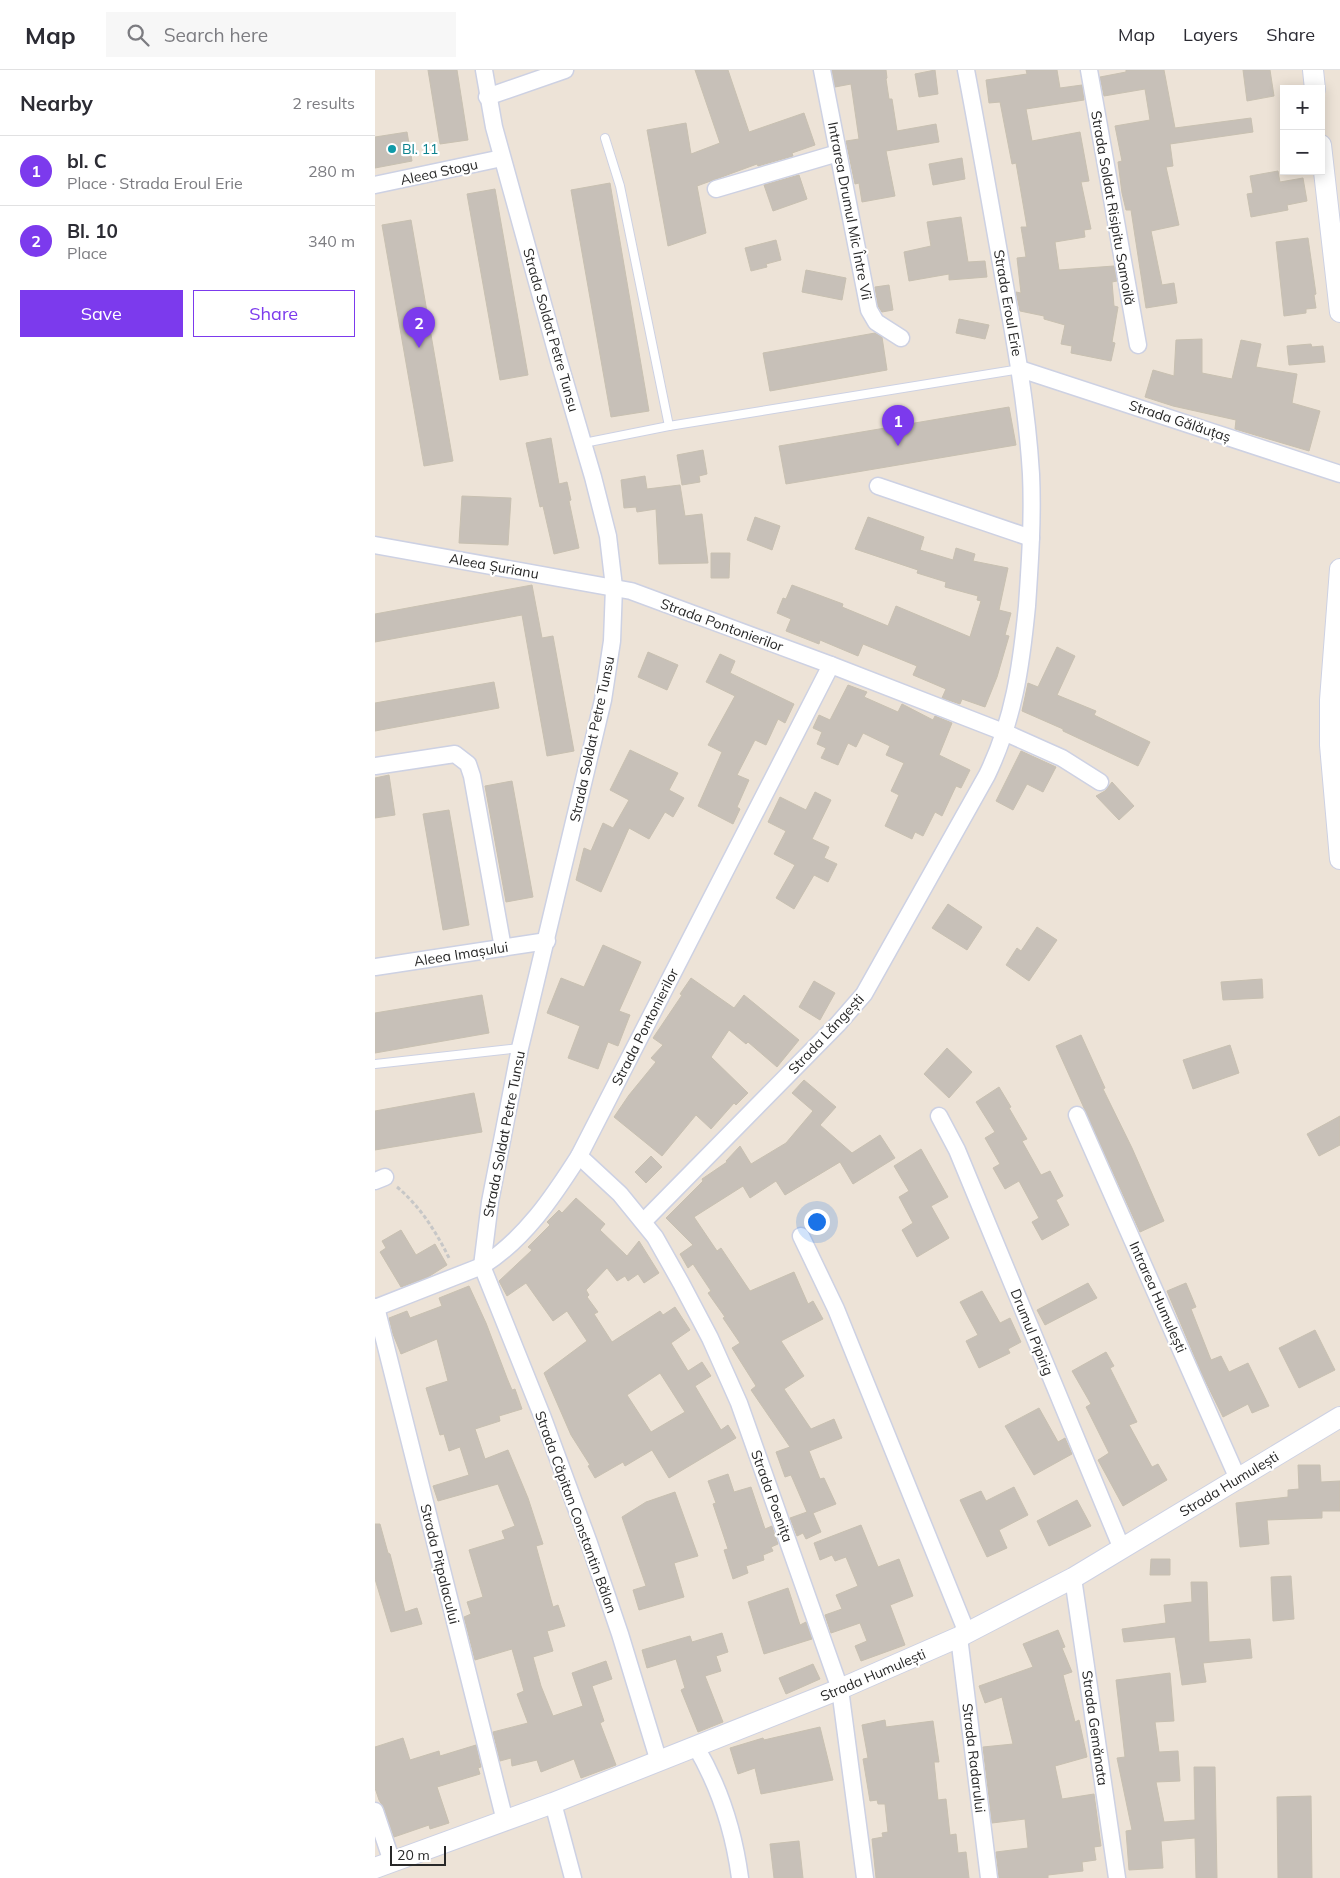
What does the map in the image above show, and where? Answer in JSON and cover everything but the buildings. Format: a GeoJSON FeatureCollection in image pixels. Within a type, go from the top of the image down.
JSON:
{"type":"FeatureCollection","features":[{"type":"Feature","properties":{"kind":"street","name":"Strada Soldat Petre Tunsu"},"geometry":{"type":"LineString","coordinates":[[482,1266],[490,1202],[521,1048],[603,700],[612,641],[614,587],[608,536],[584,442],[558,358],[502,158],[487,96],[484,70]]}},
{"type":"Feature","properties":{"kind":"street"},"geometry":{"type":"LineString","coordinates":[[487,96],[565,70]]}},
{"type":"Feature","properties":{"kind":"street","name":"Intrarea Drumul Mic Între Vii"},"geometry":{"type":"LineString","coordinates":[[822,70],[869,310],[876,322],[901,338]]}},
{"type":"Feature","properties":{"kind":"street","name":"Strada Eroul Erie"},"geometry":{"type":"LineString","coordinates":[[966,70],[1019,369],[1031,473],[1031,538],[1024,640],[1015,698],[1006,733]]}},
{"type":"Feature","properties":{"kind":"street","name":"Strada Soldat Risipitu Samoilă"},"geometry":{"type":"LineString","coordinates":[[1089,70],[1137,345]]}},
{"type":"Feature","properties":{"kind":"street"},"geometry":{"type":"LineString","coordinates":[[1313,70],[1315,85]]}},
{"type":"Feature","properties":{"kind":"street"},"geometry":{"type":"LineString","coordinates":[[716,189],[838,153]]}},
{"type":"Feature","properties":{"kind":"street","name":"Aleea Stogu"},"geometry":{"type":"LineString","coordinates":[[375,185],[502,158]]}},
{"type":"Feature","properties":{"kind":"street"},"geometry":{"type":"LineString","coordinates":[[1324,175],[1340,312]]}},
{"type":"Feature","properties":{"kind":"street","name":"Strada Gălăuțaș"},"geometry":{"type":"LineString","coordinates":[[1019,369],[1340,474]]}},
{"type":"Feature","properties":{"kind":"street"},"geometry":{"type":"LineString","coordinates":[[878,486],[1031,538]]}},
{"type":"Feature","properties":{"kind":"street","name":"Aleea Șurianu"},"geometry":{"type":"LineString","coordinates":[[375,545],[614,587]]}},
{"type":"Feature","properties":{"kind":"street"},"geometry":{"type":"LineString","coordinates":[[1340,569],[1332,657],[1330,745],[1340,859]]}},
{"type":"Feature","properties":{"kind":"street","name":"Strada Pontonierilor"},"geometry":{"type":"LineString","coordinates":[[614,587],[631,591],[831,664],[1006,733],[1062,758],[1100,782]]}},
{"type":"Feature","properties":{"kind":"street","name":"Strada Pontonierilor"},"geometry":{"type":"LineString","coordinates":[[375,1308],[482,1266],[506,1249],[556,1192],[579,1156],[831,664]]}},
{"type":"Feature","properties":{"kind":"street","name":"Strada Lăngești"},"geometry":{"type":"LineString","coordinates":[[644,1221],[839,1024],[864,994],[987,775],[1006,733]]}},
{"type":"Feature","properties":{"kind":"street"},"geometry":{"type":"LineString","coordinates":[[375,766],[455,754],[468,764],[472,776],[503,948]]}},
{"type":"Feature","properties":{"kind":"street","name":"Aleea Imașului"},"geometry":{"type":"LineString","coordinates":[[375,967],[547,941]]}},
{"type":"Feature","properties":{"kind":"street","name":"Intrarea Humulești"},"geometry":{"type":"LineString","coordinates":[[1077,1115],[1238,1479]]}},
{"type":"Feature","properties":{"kind":"street","name":"Drumul Pipirig"},"geometry":{"type":"LineString","coordinates":[[939,1116],[957,1150],[1122,1549]]}},
{"type":"Feature","properties":{"kind":"street","name":"Strada Poenița"},"geometry":{"type":"LineString","coordinates":[[579,1156],[608,1181],[644,1221],[681,1283],[710,1338],[739,1403],[840,1689],[865,1878]]}},
{"type":"Feature","properties":{"kind":"street","name":"Strada Radarului"},"geometry":{"type":"LineString","coordinates":[[801,1236],[836,1309],[963,1635],[989,1878]]}},
{"type":"Feature","properties":{"kind":"street","name":"Strada Căpitan Constantin Bălan"},"geometry":{"type":"LineString","coordinates":[[482,1266],[543,1418],[589,1543],[620,1634],[659,1762]]}},
{"type":"Feature","properties":{"kind":"street","name":"Strada Pitpalacului"},"geometry":{"type":"LineString","coordinates":[[375,1308],[505,1822]]}},
{"type":"Feature","properties":{"kind":"street","name":"Strada Humulești"},"geometry":{"type":"LineString","coordinates":[[383,1865],[505,1822],[659,1762],[840,1689],[963,1635],[1073,1578],[1340,1417]]}},
{"type":"Feature","properties":{"kind":"street","name":"Strada Gemănata"},"geometry":{"type":"LineString","coordinates":[[1073,1578],[1117,1878]]}},
{"type":"Feature","properties":{"kind":"street"},"geometry":{"type":"LineString","coordinates":[[696,1747],[716,1789],[727,1822],[740,1878]]}},
{"type":"Feature","properties":{"kind":"street"},"geometry":{"type":"LineString","coordinates":[[553,1803],[573,1878]]}},
{"type":"Feature","properties":{"kind":"street"},"geometry":{"type":"LineString","coordinates":[[375,1811],[383,1865]]}},
{"type":"Feature","properties":{"kind":"lane"},"geometry":{"type":"LineString","coordinates":[[605,138],[620,186],[669,426]]}},
{"type":"Feature","properties":{"kind":"lane"},"geometry":{"type":"LineString","coordinates":[[584,442],[669,426],[1019,369]]}},
{"type":"Feature","properties":{"kind":"lane"},"geometry":{"type":"LineString","coordinates":[[375,1064],[521,1048]]}},
{"type":"Feature","properties":{"kind":"path"},"geometry":{"type":"LineString","coordinates":[[380,1179],[409,1197],[441,1240],[456,1276]]}},
{"type":"Feature","properties":{"kind":"place","name":"Bl. 11"},"geometry":{"type":"Point","coordinates":[392,149]}},
{"type":"Feature","properties":{"kind":"place","name":"Bl. 10"},"geometry":{"type":"Point","coordinates":[419,348]}},
{"type":"Feature","properties":{"kind":"place","name":"bl. C"},"geometry":{"type":"Point","coordinates":[898,446]}}]}
